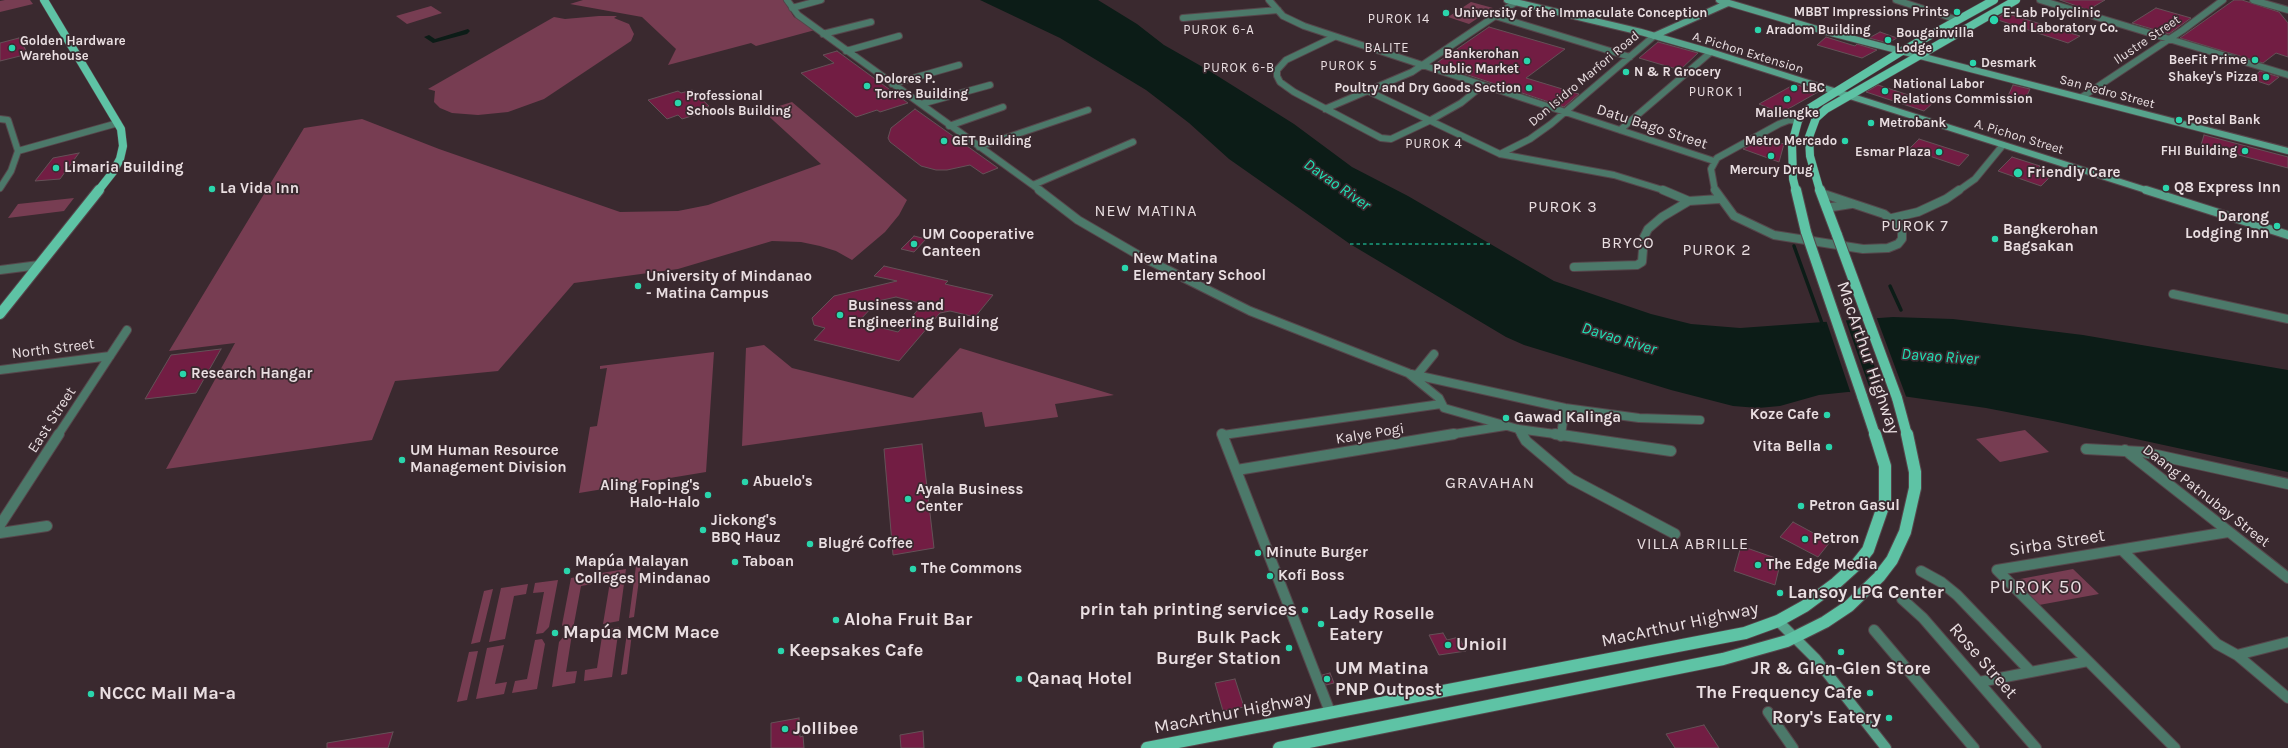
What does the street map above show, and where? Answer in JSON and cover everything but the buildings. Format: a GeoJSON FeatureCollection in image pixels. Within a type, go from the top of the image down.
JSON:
{"type":"FeatureCollection","features":[{"type":"Feature","properties":{"kind":"main road"},"geometry":{"type":"LineString","coordinates":[[0,314],[113,172],[120,159],[124,146],[117,121],[44,0]]}},
{"type":"Feature","properties":{"kind":"main road","name":"A. Pichon Extension"},"geometry":{"type":"LineString","coordinates":[[1507,0],[1654,36],[1711,52],[1835,91]]}},
{"type":"Feature","properties":{"kind":"main road","name":"San Pedro Street"},"geometry":{"type":"LineString","coordinates":[[1720,0],[1920,56],[2288,151]]}},
{"type":"Feature","properties":{"kind":"main road"},"geometry":{"type":"LineString","coordinates":[[1798,121],[1812,105],[1902,51],[1994,0]]}},
{"type":"Feature","properties":{"kind":"main road","name":"MacArthur Highway"},"geometry":{"type":"LineString","coordinates":[[1280,748],[1723,659],[1760,650],[1795,637],[1838,614],[1866,591],[1892,560],[1902,539],[1911,509],[1915,472],[1911,448],[1897,398],[1821,193],[1809,148],[1812,125],[1821,112],[2016,0]]}},
{"type":"Feature","properties":{"kind":"main road","name":"Don Isidro Marfori Road"},"geometry":{"type":"LineString","coordinates":[[1654,36],[1728,3]]}},
{"type":"Feature","properties":{"kind":"main road","name":"A. Pichon Street"},"geometry":{"type":"LineString","coordinates":[[1835,91],[2288,234]]}},
{"type":"Feature","properties":{"kind":"main road","name":"MacArthur Highway"},"geometry":{"type":"LineString","coordinates":[[1146,748],[1745,633],[1778,621],[1805,606],[1836,583],[1856,565],[1868,550],[1886,501],[1885,466],[1806,232],[1793,179],[1792,144],[1798,121]]}},
{"type":"Feature","properties":{"kind":"main road"},"geometry":{"type":"LineString","coordinates":[[1778,621],[1820,663],[1886,748]]}},
{"type":"Feature","properties":{"kind":"street"},"geometry":{"type":"LineString","coordinates":[[787,0],[798,15],[949,126],[1033,185],[1078,220],[1140,256],[1250,311],[1408,373],[1565,408],[1639,418],[1700,420]]}},
{"type":"Feature","properties":{"kind":"street"},"geometry":{"type":"LineString","coordinates":[[792,8],[821,0]]}},
{"type":"Feature","properties":{"kind":"street","name":"Datu Bago Street"},"geometry":{"type":"LineString","coordinates":[[1269,0],[1278,10],[1295,23],[1421,66],[1714,161],[1711,176],[1719,199],[1729,211],[1758,229],[1786,238],[1835,246],[1881,248],[1898,244],[1902,239],[1902,232],[1892,218]]}},
{"type":"Feature","properties":{"kind":"street"},"geometry":{"type":"LineString","coordinates":[[1896,0],[1958,20]]}},
{"type":"Feature","properties":{"kind":"street"},"geometry":{"type":"LineString","coordinates":[[2040,0],[2288,75]]}},
{"type":"Feature","properties":{"kind":"street","name":"Ilustre Street"},"geometry":{"type":"LineString","coordinates":[[2082,97],[2223,0]]}},
{"type":"Feature","properties":{"kind":"street"},"geometry":{"type":"LineString","coordinates":[[2253,0],[2288,10]]}},
{"type":"Feature","properties":{"kind":"street"},"geometry":{"type":"LineString","coordinates":[[1325,109],[1421,66],[1516,2]]}},
{"type":"Feature","properties":{"kind":"street"},"geometry":{"type":"LineString","coordinates":[[1183,18],[1212,14],[1278,10]]}},
{"type":"Feature","properties":{"kind":"street"},"geometry":{"type":"LineString","coordinates":[[1495,16],[1630,57]]}},
{"type":"Feature","properties":{"kind":"street"},"geometry":{"type":"LineString","coordinates":[[824,34],[871,22]]}},
{"type":"Feature","properties":{"kind":"street"},"geometry":{"type":"LineString","coordinates":[[846,51],[899,36]]}},
{"type":"Feature","properties":{"kind":"street","name":"Don Isidro Marfori Road"},"geometry":{"type":"LineString","coordinates":[[1500,154],[1541,132],[1654,36]]}},
{"type":"Feature","properties":{"kind":"street"},"geometry":{"type":"LineString","coordinates":[[1334,37],[1290,58],[1277,70],[1280,82],[1325,109],[1386,139],[1391,139],[1429,121],[1461,103],[1482,86]]}},
{"type":"Feature","properties":{"kind":"street"},"geometry":{"type":"LineString","coordinates":[[1620,130],[1711,52]]}},
{"type":"Feature","properties":{"kind":"street"},"geometry":{"type":"LineString","coordinates":[[892,84],[959,65]]}},
{"type":"Feature","properties":{"kind":"street"},"geometry":{"type":"LineString","coordinates":[[921,104],[990,85]]}},
{"type":"Feature","properties":{"kind":"street"},"geometry":{"type":"LineString","coordinates":[[1368,91],[1500,154],[1614,175],[1661,189],[1689,201]]}},
{"type":"Feature","properties":{"kind":"street"},"geometry":{"type":"LineString","coordinates":[[949,126],[1003,107]]}},
{"type":"Feature","properties":{"kind":"street"},"geometry":{"type":"LineString","coordinates":[[979,147],[1088,110]]}},
{"type":"Feature","properties":{"kind":"street"},"geometry":{"type":"LineString","coordinates":[[0,119],[8,120],[18,148],[10,171],[0,188]]}},
{"type":"Feature","properties":{"kind":"street"},"geometry":{"type":"LineString","coordinates":[[1714,161],[1722,154],[1779,124],[1788,120],[1798,121]]}},
{"type":"Feature","properties":{"kind":"street"},"geometry":{"type":"LineString","coordinates":[[18,148],[117,121]]}},
{"type":"Feature","properties":{"kind":"street"},"geometry":{"type":"LineString","coordinates":[[1033,185],[1132,142]]}},
{"type":"Feature","properties":{"kind":"street"},"geometry":{"type":"LineString","coordinates":[[1821,193],[1880,212],[1892,218],[1918,212],[1946,199],[1975,179],[2003,144]]}},
{"type":"Feature","properties":{"kind":"street"},"geometry":{"type":"LineString","coordinates":[[1574,266],[1637,265],[1642,262],[1644,237],[1648,229],[1662,217],[1689,201],[1719,199]]}},
{"type":"Feature","properties":{"kind":"street"},"geometry":{"type":"LineString","coordinates":[[1826,208],[1845,204],[1860,205]]}},
{"type":"Feature","properties":{"kind":"street"},"geometry":{"type":"LineString","coordinates":[[0,270],[39,265]]}},
{"type":"Feature","properties":{"kind":"street"},"geometry":{"type":"LineString","coordinates":[[2173,294],[2288,319]]}},
{"type":"Feature","properties":{"kind":"street","name":"East Street"},"geometry":{"type":"LineString","coordinates":[[0,525],[127,330]]}},
{"type":"Feature","properties":{"kind":"street"},"geometry":{"type":"LineString","coordinates":[[1418,375],[1434,354]]}},
{"type":"Feature","properties":{"kind":"street","name":"North Street"},"geometry":{"type":"LineString","coordinates":[[0,370],[110,356]]}},
{"type":"Feature","properties":{"kind":"street"},"geometry":{"type":"LineString","coordinates":[[1408,373],[1439,398],[1444,408],[1518,429],[1671,451]]}},
{"type":"Feature","properties":{"kind":"street"},"geometry":{"type":"LineString","coordinates":[[1330,712],[1222,434],[1441,404]]}},
{"type":"Feature","properties":{"kind":"street"},"geometry":{"type":"LineString","coordinates":[[1561,436],[1565,408]]}},
{"type":"Feature","properties":{"kind":"street","name":"Kalye Pogi"},"geometry":{"type":"LineString","coordinates":[[1237,470],[1507,426]]}},
{"type":"Feature","properties":{"kind":"street"},"geometry":{"type":"LineString","coordinates":[[1518,429],[1526,441],[1571,479],[1675,534]]}},
{"type":"Feature","properties":{"kind":"street"},"geometry":{"type":"LineString","coordinates":[[2086,449],[2125,450],[2176,459],[2288,484]]}},
{"type":"Feature","properties":{"kind":"street","name":"Daang Patnubay Street"},"geometry":{"type":"LineString","coordinates":[[2125,450],[2288,578]]}},
{"type":"Feature","properties":{"kind":"street"},"geometry":{"type":"LineString","coordinates":[[0,533],[47,526]]}},
{"type":"Feature","properties":{"kind":"street","name":"Sirba Street"},"geometry":{"type":"LineString","coordinates":[[2175,748],[1997,570],[2228,532]]}},
{"type":"Feature","properties":{"kind":"street"},"geometry":{"type":"LineString","coordinates":[[2122,550],[2217,644],[2237,655],[2288,698]]}},
{"type":"Feature","properties":{"kind":"street"},"geometry":{"type":"LineString","coordinates":[[1921,571],[1941,582],[1957,595],[2031,672]]}},
{"type":"Feature","properties":{"kind":"street","name":"Rose Street"},"geometry":{"type":"LineString","coordinates":[[1902,599],[1923,618],[2036,748]]}},
{"type":"Feature","properties":{"kind":"street"},"geometry":{"type":"LineString","coordinates":[[1874,630],[1974,748]]}},
{"type":"Feature","properties":{"kind":"street"},"geometry":{"type":"LineString","coordinates":[[2237,655],[2288,642]]}},
{"type":"Feature","properties":{"kind":"street"},"geometry":{"type":"LineString","coordinates":[[1979,682],[2088,661]]}},
{"type":"Feature","properties":{"kind":"street"},"geometry":{"type":"LineString","coordinates":[[1768,712],[1793,748]]}},
{"type":"Feature","properties":{"kind":"shaded area"},"geometry":{"type":"Polygon","coordinates":[[[30,0],[33,4],[0,12],[0,1],[30,0]]]}},
{"type":"Feature","properties":{"kind":"shaded area"},"geometry":{"type":"Polygon","coordinates":[[[583,0],[783,0],[794,17],[815,30],[756,46],[751,43],[668,65],[676,49],[642,17],[570,4],[583,0]]]}},
{"type":"Feature","properties":{"kind":"shaded area"},"geometry":{"type":"Polygon","coordinates":[[[1471,2],[1493,8],[1469,24],[1448,17],[1471,2]]]}},
{"type":"Feature","properties":{"kind":"shaded area"},"geometry":{"type":"Polygon","coordinates":[[[431,6],[442,13],[407,24],[396,16],[431,6]]]}},
{"type":"Feature","properties":{"kind":"shaded area"},"geometry":{"type":"Polygon","coordinates":[[[617,16],[614,18],[629,24],[634,34],[631,41],[544,99],[508,112],[478,115],[452,113],[440,108],[434,102],[435,91],[428,89],[554,17],[565,19],[617,16]]]}},
{"type":"Feature","properties":{"kind":"shaded area"},"geometry":{"type":"Polygon","coordinates":[[[792,102],[907,200],[899,215],[885,232],[852,260],[836,251],[820,246],[801,242],[772,241],[678,269],[574,283],[498,371],[395,381],[372,440],[166,469],[235,343],[169,351],[304,128],[362,119],[439,149],[620,212],[678,211],[708,205],[821,164],[763,111],[792,102]]]}},
{"type":"Feature","properties":{"kind":"shaded area"},"geometry":{"type":"Polygon","coordinates":[[[74,198],[64,211],[8,218],[18,204],[74,198]]]}},
{"type":"Feature","properties":{"kind":"shaded area"},"geometry":{"type":"Polygon","coordinates":[[[764,345],[792,368],[913,398],[960,348],[1114,395],[1055,404],[1058,417],[985,427],[982,412],[742,446],[746,348],[764,345]]]}},
{"type":"Feature","properties":{"kind":"shaded area"},"geometry":{"type":"Polygon","coordinates":[[[714,352],[706,472],[579,493],[590,427],[597,426],[607,368],[600,369],[600,366],[714,352]]]}},
{"type":"Feature","properties":{"kind":"shaded area"},"geometry":{"type":"Polygon","coordinates":[[[2025,430],[2049,452],[2000,462],[1976,439],[2025,430]]]}},
{"type":"Feature","properties":{"kind":"shaded area"},"geometry":{"type":"Polygon","coordinates":[[[641,565],[634,617],[629,618],[636,566],[641,565]]]}},
{"type":"Feature","properties":{"kind":"shaded area"},"geometry":{"type":"Polygon","coordinates":[[[626,569],[619,621],[603,624],[610,582],[599,583],[601,573],[626,569]]]}},
{"type":"Feature","properties":{"kind":"shaded area"},"geometry":{"type":"Polygon","coordinates":[[[2073,569],[2099,594],[2039,605],[2015,580],[2073,569]]]}},
{"type":"Feature","properties":{"kind":"shaded area"},"geometry":{"type":"Polygon","coordinates":[[[593,574],[592,584],[581,586],[573,629],[566,630],[562,625],[571,578],[593,574]]]}},
{"type":"Feature","properties":{"kind":"shaded area"},"geometry":{"type":"Polygon","coordinates":[[[558,580],[549,627],[543,633],[536,634],[544,592],[533,593],[535,583],[558,580]]]}},
{"type":"Feature","properties":{"kind":"shaded area"},"geometry":{"type":"Polygon","coordinates":[[[528,584],[526,594],[514,596],[505,639],[489,642],[501,588],[528,584]]]}},
{"type":"Feature","properties":{"kind":"shaded area"},"geometry":{"type":"Polygon","coordinates":[[[493,589],[480,642],[471,644],[484,591],[493,589]]]}},
{"type":"Feature","properties":{"kind":"shaded area"},"geometry":{"type":"Polygon","coordinates":[[[633,625],[627,674],[621,675],[628,626],[633,625]]]}},
{"type":"Feature","properties":{"kind":"shaded area"},"geometry":{"type":"Polygon","coordinates":[[[619,627],[612,677],[584,681],[585,670],[597,668],[603,630],[619,627]]]}},
{"type":"Feature","properties":{"kind":"shaded area"},"geometry":{"type":"Polygon","coordinates":[[[572,634],[566,672],[577,671],[575,683],[552,687],[559,642],[565,635],[572,634]]]}},
{"type":"Feature","properties":{"kind":"shaded area"},"geometry":{"type":"Polygon","coordinates":[[[542,639],[545,644],[537,689],[512,693],[515,681],[527,679],[535,640],[542,639]]]}},
{"type":"Feature","properties":{"kind":"shaded area"},"geometry":{"type":"Polygon","coordinates":[[[504,645],[495,684],[507,682],[504,694],[476,699],[487,648],[504,645]]]}},
{"type":"Feature","properties":{"kind":"shaded area"},"geometry":{"type":"Polygon","coordinates":[[[478,651],[467,700],[457,702],[469,652],[478,651]]]}},
{"type":"Feature","properties":{"kind":"water","name":"Davao River"},"geometry":{"type":"Polygon","coordinates":[[[980,0],[1098,0],[1137,24],[1164,45],[1208,70],[1294,124],[1352,167],[1408,196],[1554,281],[1651,314],[1691,324],[1740,328],[1893,317],[1953,319],[2083,335],[2288,370],[2288,472],[2053,421],[1986,408],[1881,393],[1848,392],[1819,395],[1780,406],[1758,408],[1733,406],[1671,390],[1524,345],[1506,337],[1350,244],[1229,159],[1189,123],[1146,90],[1060,38],[980,0]]]}},
{"type":"Feature","properties":{"kind":"water"},"geometry":{"type":"Polygon","coordinates":[[[468,29],[470,31],[467,34],[433,43],[424,37],[429,35],[435,39],[468,29]]]}},
{"type":"Feature","properties":{"kind":"pier"},"geometry":{"type":"Polygon","coordinates":[[[1876,316],[1907,399],[1885,396],[1857,317],[1876,316]]]}},
{"type":"Feature","properties":{"kind":"pier"},"geometry":{"type":"Polygon","coordinates":[[[1845,318],[1872,395],[1851,394],[1826,320],[1845,318]]]}},
{"type":"Feature","properties":{"kind":"waterway"},"geometry":{"type":"LineString","coordinates":[[1794,246],[1823,326]]}},
{"type":"Feature","properties":{"kind":"waterway"},"geometry":{"type":"LineString","coordinates":[[1890,286],[1901,310]]}},
{"type":"Feature","properties":{"kind":"ferry route"},"geometry":{"type":"LineString","coordinates":[[1350,244],[1491,244]]}},
{"type":"Feature","properties":{"kind":"place","name":"MBBT Impressions Prints"},"geometry":{"type":"Point","coordinates":[1957,12]}},
{"type":"Feature","properties":{"kind":"place","name":"University of the Immaculate Conception"},"geometry":{"type":"Point","coordinates":[1446,13]}},
{"type":"Feature","properties":{"kind":"place","name":"E-Lab Polyclinic and Laboratory Co."},"geometry":{"type":"Point","coordinates":[1994,20]}},
{"type":"Feature","properties":{"kind":"place","name":"Aradom Building"},"geometry":{"type":"Point","coordinates":[1758,30]}},
{"type":"Feature","properties":{"kind":"place","name":"Bougainvilla Lodge"},"geometry":{"type":"Point","coordinates":[1888,40]}},
{"type":"Feature","properties":{"kind":"place","name":"Golden Hardware Warehouse"},"geometry":{"type":"Point","coordinates":[12,48]}},
{"type":"Feature","properties":{"kind":"place","name":"BeeFit Prime"},"geometry":{"type":"Point","coordinates":[2255,60]}},
{"type":"Feature","properties":{"kind":"place","name":"Bankerohan Public Market"},"geometry":{"type":"Point","coordinates":[1527,61]}},
{"type":"Feature","properties":{"kind":"place","name":"Desmark"},"geometry":{"type":"Point","coordinates":[1973,63]}},
{"type":"Feature","properties":{"kind":"place","name":"N & R Grocery"},"geometry":{"type":"Point","coordinates":[1626,72]}},
{"type":"Feature","properties":{"kind":"place","name":"Shakey's Pizza"},"geometry":{"type":"Point","coordinates":[2266,77]}},
{"type":"Feature","properties":{"kind":"place","name":"Dolores P. Torres Building"},"geometry":{"type":"Point","coordinates":[867,86]}},
{"type":"Feature","properties":{"kind":"place","name":"Poultry and Dry Goods Section"},"geometry":{"type":"Point","coordinates":[1529,88]}},
{"type":"Feature","properties":{"kind":"place","name":"LBC"},"geometry":{"type":"Point","coordinates":[1794,88]}},
{"type":"Feature","properties":{"kind":"place","name":"National Labor Relations Commission"},"geometry":{"type":"Point","coordinates":[1885,91]}},
{"type":"Feature","properties":{"kind":"place","name":"Mallengke"},"geometry":{"type":"Point","coordinates":[1787,99]}},
{"type":"Feature","properties":{"kind":"place","name":"Professional Schools Building"},"geometry":{"type":"Point","coordinates":[678,103]}},
{"type":"Feature","properties":{"kind":"place","name":"Postal Bank"},"geometry":{"type":"Point","coordinates":[2179,120]}},
{"type":"Feature","properties":{"kind":"place","name":"Metrobank"},"geometry":{"type":"Point","coordinates":[1871,123]}},
{"type":"Feature","properties":{"kind":"place","name":"GET Building"},"geometry":{"type":"Point","coordinates":[944,141]}},
{"type":"Feature","properties":{"kind":"place","name":"Metro Mercado"},"geometry":{"type":"Point","coordinates":[1845,141]}},
{"type":"Feature","properties":{"kind":"place","name":"FHI Building"},"geometry":{"type":"Point","coordinates":[2245,151]}},
{"type":"Feature","properties":{"kind":"place","name":"Esmar Plaza"},"geometry":{"type":"Point","coordinates":[1939,152]}},
{"type":"Feature","properties":{"kind":"place","name":"Mercury Drug"},"geometry":{"type":"Point","coordinates":[1771,156]}},
{"type":"Feature","properties":{"kind":"place","name":"Limaria Building"},"geometry":{"type":"Point","coordinates":[56,168]}},
{"type":"Feature","properties":{"kind":"place","name":"Friendly Care"},"geometry":{"type":"Point","coordinates":[2018,173]}},
{"type":"Feature","properties":{"kind":"place","name":"Q8 Express Inn"},"geometry":{"type":"Point","coordinates":[2166,188]}},
{"type":"Feature","properties":{"kind":"place","name":"La Vida Inn"},"geometry":{"type":"Point","coordinates":[212,189]}},
{"type":"Feature","properties":{"kind":"place","name":"Darong Lodging Inn"},"geometry":{"type":"Point","coordinates":[2277,226]}},
{"type":"Feature","properties":{"kind":"place","name":"Bangkerohan Bagsakan"},"geometry":{"type":"Point","coordinates":[1995,239]}},
{"type":"Feature","properties":{"kind":"place","name":"UM Cooperative Canteen"},"geometry":{"type":"Point","coordinates":[914,244]}},
{"type":"Feature","properties":{"kind":"place","name":"New Matina Elementary School"},"geometry":{"type":"Point","coordinates":[1125,268]}},
{"type":"Feature","properties":{"kind":"place","name":"University of Mindanao - Matina Campus"},"geometry":{"type":"Point","coordinates":[638,286]}},
{"type":"Feature","properties":{"kind":"place","name":"Business and Engineering Building"},"geometry":{"type":"Point","coordinates":[840,315]}},
{"type":"Feature","properties":{"kind":"place","name":"Research Hangar"},"geometry":{"type":"Point","coordinates":[183,374]}},
{"type":"Feature","properties":{"kind":"place","name":"Koze Cafe"},"geometry":{"type":"Point","coordinates":[1827,415]}},
{"type":"Feature","properties":{"kind":"place","name":"Gawad Kalinga"},"geometry":{"type":"Point","coordinates":[1506,418]}},
{"type":"Feature","properties":{"kind":"place","name":"Vita Bella"},"geometry":{"type":"Point","coordinates":[1829,447]}},
{"type":"Feature","properties":{"kind":"place","name":"UM Human Resource Management Division"},"geometry":{"type":"Point","coordinates":[402,460]}},
{"type":"Feature","properties":{"kind":"place","name":"Abuelo's"},"geometry":{"type":"Point","coordinates":[745,482]}},
{"type":"Feature","properties":{"kind":"place","name":"Aling Foping's Halo-Halo"},"geometry":{"type":"Point","coordinates":[708,495]}},
{"type":"Feature","properties":{"kind":"place","name":"Ayala Business Center"},"geometry":{"type":"Point","coordinates":[908,499]}},
{"type":"Feature","properties":{"kind":"place","name":"Petron Gasul"},"geometry":{"type":"Point","coordinates":[1801,506]}},
{"type":"Feature","properties":{"kind":"place","name":"Jickong's BBQ Hauz"},"geometry":{"type":"Point","coordinates":[703,530]}},
{"type":"Feature","properties":{"kind":"place","name":"Petron"},"geometry":{"type":"Point","coordinates":[1805,539]}},
{"type":"Feature","properties":{"kind":"place","name":"Blugré Coffee"},"geometry":{"type":"Point","coordinates":[810,544]}},
{"type":"Feature","properties":{"kind":"place","name":"Minute Burger"},"geometry":{"type":"Point","coordinates":[1258,553]}},
{"type":"Feature","properties":{"kind":"place","name":"Taboan"},"geometry":{"type":"Point","coordinates":[735,562]}},
{"type":"Feature","properties":{"kind":"place","name":"The Edge Media"},"geometry":{"type":"Point","coordinates":[1758,565]}},
{"type":"Feature","properties":{"kind":"place","name":"The Commons"},"geometry":{"type":"Point","coordinates":[913,569]}},
{"type":"Feature","properties":{"kind":"place","name":"Mapúa Malayan Colleges Mindanao"},"geometry":{"type":"Point","coordinates":[567,571]}},
{"type":"Feature","properties":{"kind":"place","name":"Kofi Boss"},"geometry":{"type":"Point","coordinates":[1270,576]}},
{"type":"Feature","properties":{"kind":"place","name":"Lansoy LPG Center"},"geometry":{"type":"Point","coordinates":[1780,593]}},
{"type":"Feature","properties":{"kind":"place","name":"prin tah printing services"},"geometry":{"type":"Point","coordinates":[1305,610]}},
{"type":"Feature","properties":{"kind":"place","name":"Aloha Fruit Bar"},"geometry":{"type":"Point","coordinates":[836,620]}},
{"type":"Feature","properties":{"kind":"place","name":"Lady Roselle Eatery"},"geometry":{"type":"Point","coordinates":[1321,624]}},
{"type":"Feature","properties":{"kind":"place","name":"Mapúa MCM Mace"},"geometry":{"type":"Point","coordinates":[555,633]}},
{"type":"Feature","properties":{"kind":"place","name":"Unioil"},"geometry":{"type":"Point","coordinates":[1448,645]}},
{"type":"Feature","properties":{"kind":"place","name":"Bulk Pack Burger Station"},"geometry":{"type":"Point","coordinates":[1289,648]}},
{"type":"Feature","properties":{"kind":"place","name":"Keepsakes Cafe"},"geometry":{"type":"Point","coordinates":[781,651]}},
{"type":"Feature","properties":{"kind":"place","name":"JR & Glen-Glen Store"},"geometry":{"type":"Point","coordinates":[1841,652]}},
{"type":"Feature","properties":{"kind":"place","name":"Qanaq Hotel"},"geometry":{"type":"Point","coordinates":[1019,679]}},
{"type":"Feature","properties":{"kind":"place","name":"UM Matina PNP Outpost"},"geometry":{"type":"Point","coordinates":[1327,679]}},
{"type":"Feature","properties":{"kind":"place","name":"The Frequency Cafe"},"geometry":{"type":"Point","coordinates":[1870,693]}},
{"type":"Feature","properties":{"kind":"place","name":"NCCC Mall Ma-a"},"geometry":{"type":"Point","coordinates":[91,694]}},
{"type":"Feature","properties":{"kind":"place","name":"Rory's Eatery"},"geometry":{"type":"Point","coordinates":[1889,718]}},
{"type":"Feature","properties":{"kind":"place","name":"Jollibee"},"geometry":{"type":"Point","coordinates":[785,729]}},
{"type":"Feature","properties":{"kind":"district","name":"PUROK 14"},"geometry":{"type":"Point","coordinates":[1399,19]}},
{"type":"Feature","properties":{"kind":"district","name":"PUROK 6-A"},"geometry":{"type":"Point","coordinates":[1219,30]}},
{"type":"Feature","properties":{"kind":"district","name":"BALITE"},"geometry":{"type":"Point","coordinates":[1387,48]}},
{"type":"Feature","properties":{"kind":"district","name":"PUROK 5"},"geometry":{"type":"Point","coordinates":[1349,66]}},
{"type":"Feature","properties":{"kind":"district","name":"PUROK 6-B"},"geometry":{"type":"Point","coordinates":[1239,68]}},
{"type":"Feature","properties":{"kind":"district","name":"PUROK 1"},"geometry":{"type":"Point","coordinates":[1716,92]}},
{"type":"Feature","properties":{"kind":"district","name":"PUROK 4"},"geometry":{"type":"Point","coordinates":[1434,144]}},
{"type":"Feature","properties":{"kind":"district","name":"PUROK 3"},"geometry":{"type":"Point","coordinates":[1563,207]}},
{"type":"Feature","properties":{"kind":"district","name":"NEW MATINA"},"geometry":{"type":"Point","coordinates":[1146,211]}},
{"type":"Feature","properties":{"kind":"district","name":"PUROK 7"},"geometry":{"type":"Point","coordinates":[1915,226]}},
{"type":"Feature","properties":{"kind":"district","name":"BRYCO"},"geometry":{"type":"Point","coordinates":[1628,243]}},
{"type":"Feature","properties":{"kind":"district","name":"PUROK 2"},"geometry":{"type":"Point","coordinates":[1717,250]}},
{"type":"Feature","properties":{"kind":"district","name":"GRAVAHAN"},"geometry":{"type":"Point","coordinates":[1490,483]}},
{"type":"Feature","properties":{"kind":"district","name":"VILLA ABRILLE"},"geometry":{"type":"Point","coordinates":[1693,544]}},
{"type":"Feature","properties":{"kind":"district","name":"PUROK 50"},"geometry":{"type":"Point","coordinates":[2036,588]}}]}
